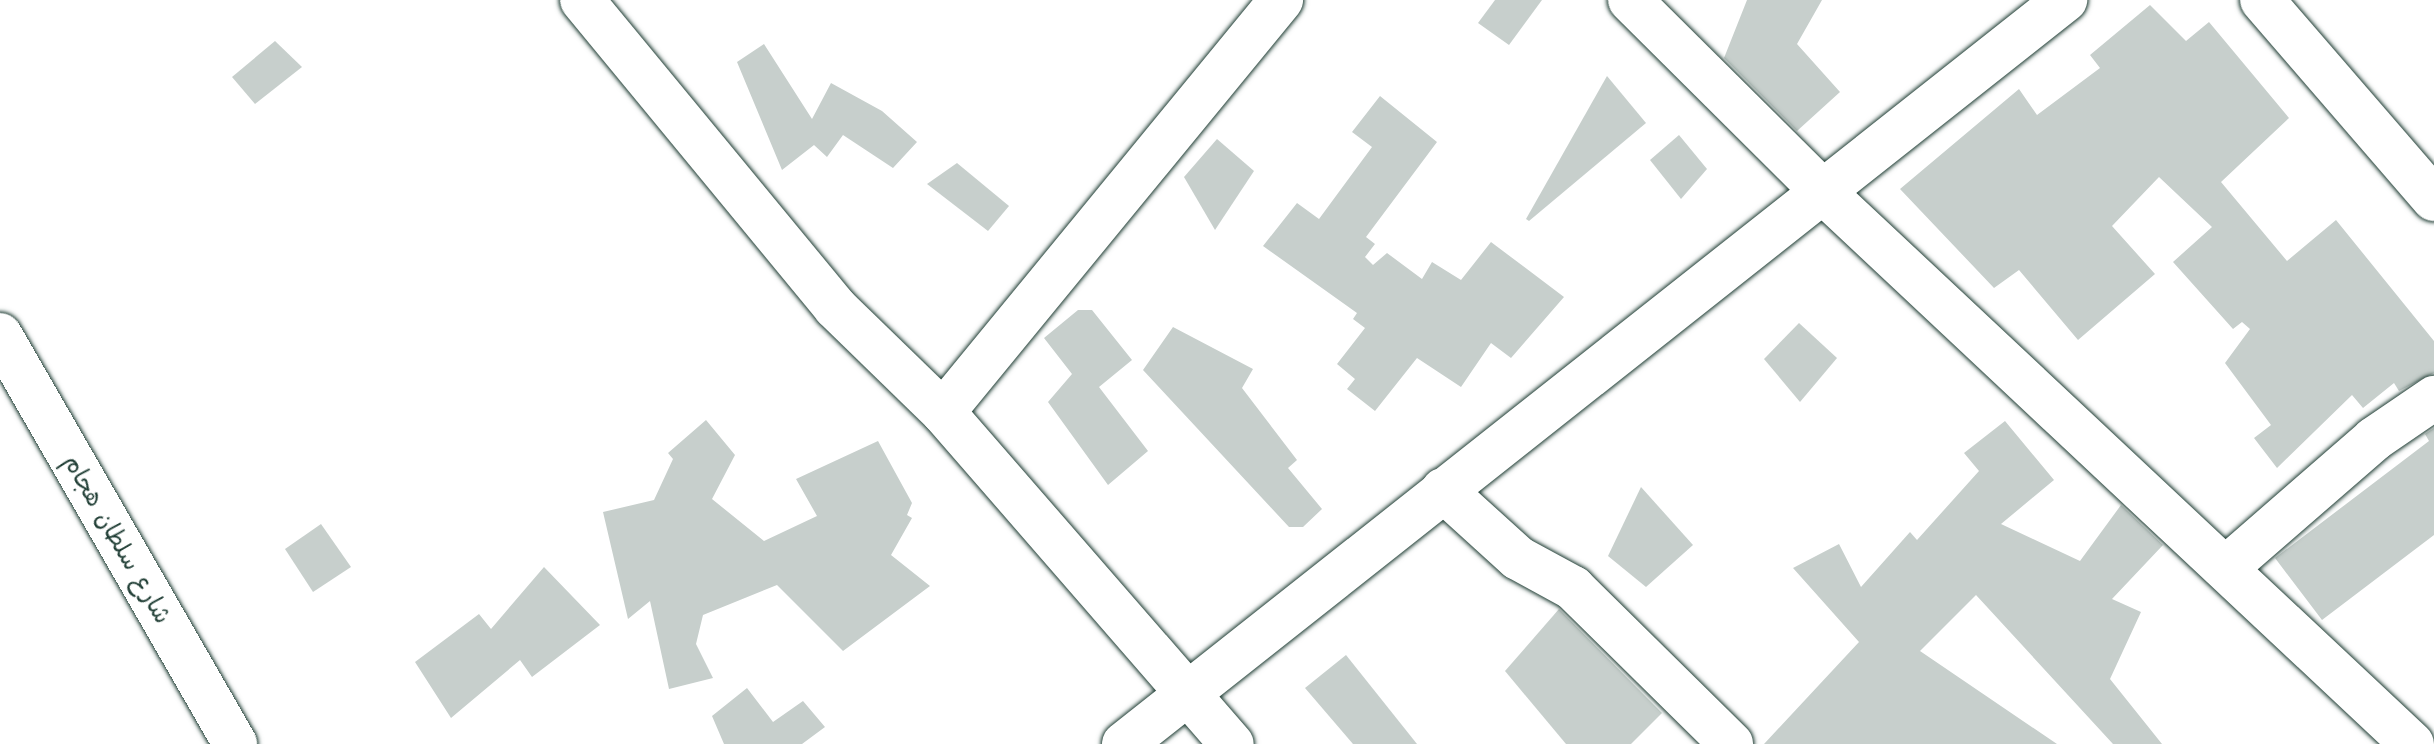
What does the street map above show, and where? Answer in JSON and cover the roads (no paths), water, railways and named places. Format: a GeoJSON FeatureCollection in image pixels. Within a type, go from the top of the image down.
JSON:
{"type":"FeatureCollection","features":[{"type":"Feature","properties":{"kind":"main road"},"geometry":{"type":"LineString","coordinates":[[582,0],[835,307],[943,412],[1191,690],[1232,744]]}},
{"type":"Feature","properties":{"kind":"main road"},"geometry":{"type":"LineString","coordinates":[[943,412],[1281,0]]}},
{"type":"Feature","properties":{"kind":"main road"},"geometry":{"type":"LineString","coordinates":[[1630,0],[1821,190],[2227,567],[2412,744]]}},
{"type":"Feature","properties":{"kind":"main road"},"geometry":{"type":"LineString","coordinates":[[1124,744],[2065,0]]}},
{"type":"Feature","properties":{"kind":"main road"},"geometry":{"type":"LineString","coordinates":[[2262,0],[2434,199]]}},
{"type":"Feature","properties":{"kind":"main road","name":"شارع سلطان هجام"},"geometry":{"type":"LineString","coordinates":[[0,335],[235,744]]}},
{"type":"Feature","properties":{"kind":"main road"},"geometry":{"type":"LineString","coordinates":[[2227,567],[2374,439],[2434,398]]}},
{"type":"Feature","properties":{"kind":"main road"},"geometry":{"type":"LineString","coordinates":[[1443,490],[1518,558],[1573,588],[1731,744]]}}]}
